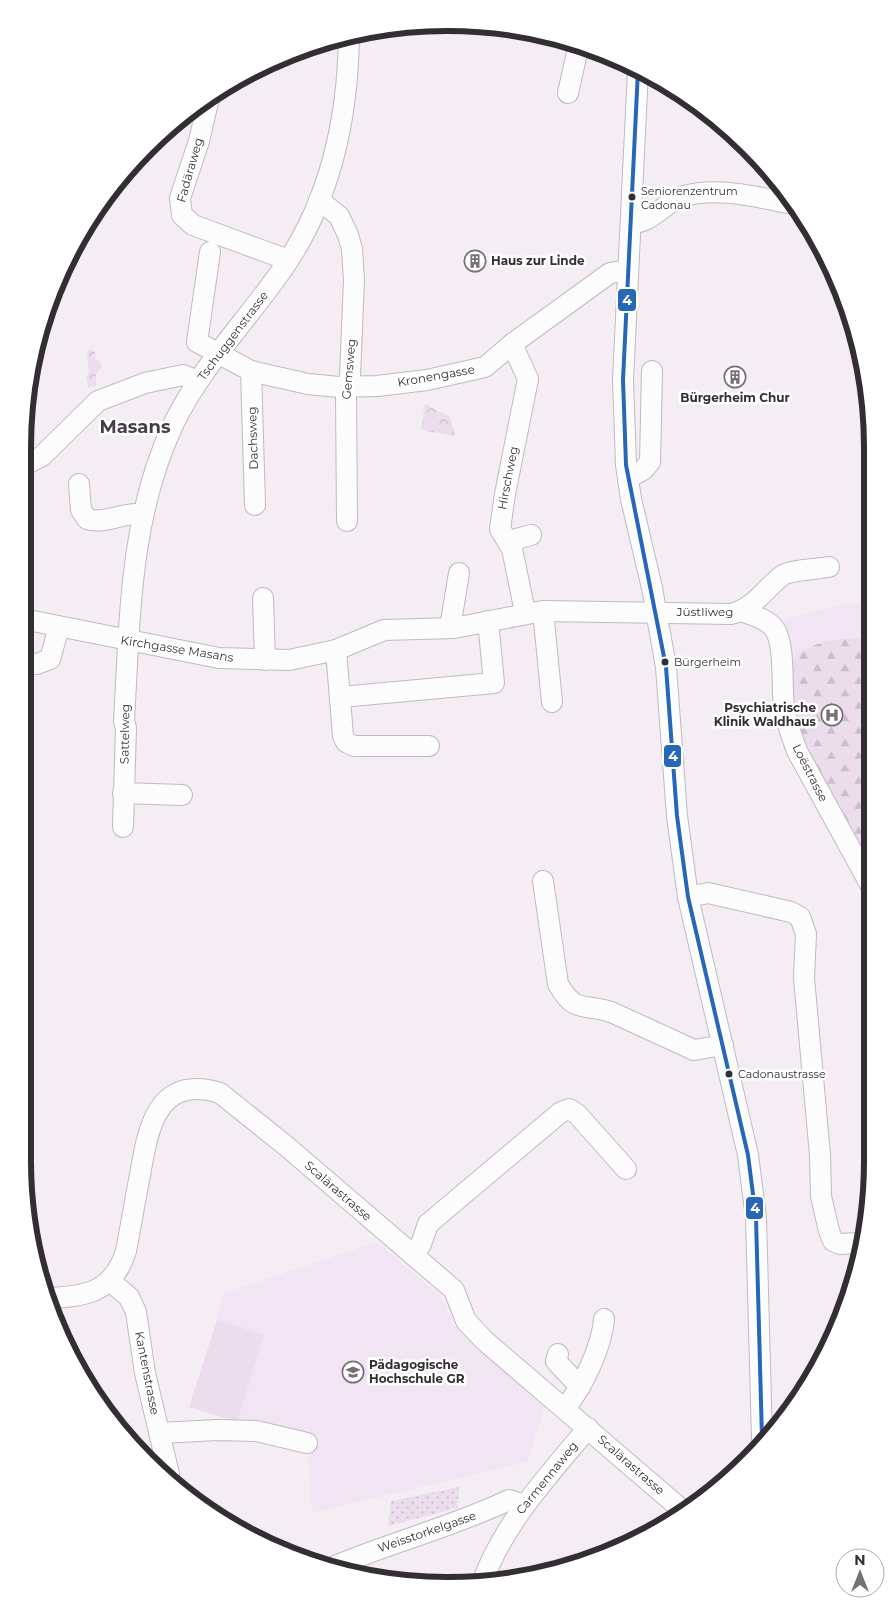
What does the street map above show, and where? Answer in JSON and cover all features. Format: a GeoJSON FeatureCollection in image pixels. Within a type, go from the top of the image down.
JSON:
{"type":"FeatureCollection","features":[{"type":"Feature","properties":{"kind":"street","name":"Tschuggenstrasse"},"geometry":{"type":"LineString","coordinates":[[129,641],[134,557],[142,514],[162,451],[173,424],[198,381],[288,260],[319,200],[330,172],[342,124],[348,77],[349,43]]}},
{"type":"Feature","properties":{"kind":"street"},"geometry":{"type":"LineString","coordinates":[[568,93],[577,52]]}},
{"type":"Feature","properties":{"kind":"street"},"geometry":{"type":"LineString","coordinates":[[638,77],[631,222],[634,260],[622,406],[628,478],[666,667],[677,816],[688,896],[748,1155],[756,1210],[762,1433]]}},
{"type":"Feature","properties":{"kind":"street","name":"Fadäraweg"},"geometry":{"type":"LineString","coordinates":[[207,108],[199,141],[180,198],[182,215],[193,225],[288,260]]}},
{"type":"Feature","properties":{"kind":"street"},"geometry":{"type":"LineString","coordinates":[[631,222],[649,219],[666,205],[683,196],[695,194],[732,194],[784,202]]}},
{"type":"Feature","properties":{"kind":"street","name":"Gemsweg"},"geometry":{"type":"LineString","coordinates":[[319,200],[339,216],[352,249],[354,280],[350,376],[347,385],[347,521]]}},
{"type":"Feature","properties":{"kind":"street","name":"Kronengasse"},"geometry":{"type":"LineString","coordinates":[[210,252],[197,342],[251,371],[308,384],[339,387],[403,383],[485,367],[512,344],[610,273],[634,260]]}},
{"type":"Feature","properties":{"kind":"street","name":"Hirschweg"},"geometry":{"type":"LineString","coordinates":[[512,344],[528,379],[500,529],[509,541],[534,611],[552,702]]}},
{"type":"Feature","properties":{"kind":"street","name":"Dachsweg"},"geometry":{"type":"LineString","coordinates":[[251,371],[255,505]]}},
{"type":"Feature","properties":{"kind":"street"},"geometry":{"type":"LineString","coordinates":[[628,478],[643,470],[650,462],[652,372]]}},
{"type":"Feature","properties":{"kind":"street"},"geometry":{"type":"LineString","coordinates":[[31,462],[42,456],[98,401],[145,383],[183,375],[198,381]]}},
{"type":"Feature","properties":{"kind":"street"},"geometry":{"type":"LineString","coordinates":[[79,484],[81,510],[87,519],[95,521],[133,513],[142,514]]}},
{"type":"Feature","properties":{"kind":"street"},"geometry":{"type":"LineString","coordinates":[[509,541],[531,535]]}},
{"type":"Feature","properties":{"kind":"street","name":"Jüstliweg"},"geometry":{"type":"LineString","coordinates":[[656,613],[720,614],[741,612],[756,602],[784,574],[829,567]]}},
{"type":"Feature","properties":{"kind":"street"},"geometry":{"type":"LineString","coordinates":[[450,628],[459,573]]}},
{"type":"Feature","properties":{"kind":"street"},"geometry":{"type":"LineString","coordinates":[[263,598],[265,660]]}},
{"type":"Feature","properties":{"kind":"street","name":"Kirchgasse Masans"},"geometry":{"type":"LineString","coordinates":[[31,622],[220,658],[265,660],[306,658],[336,650],[384,630],[450,628],[534,611],[656,613]]}},
{"type":"Feature","properties":{"kind":"street","name":"Loëstrasse"},"geometry":{"type":"LineString","coordinates":[[741,612],[763,620],[773,627],[780,646],[784,707],[790,733],[797,751],[864,873]]}},
{"type":"Feature","properties":{"kind":"street"},"geometry":{"type":"LineString","coordinates":[[341,697],[494,682],[488,620]]}},
{"type":"Feature","properties":{"kind":"street"},"geometry":{"type":"LineString","coordinates":[[31,664],[37,664],[50,659],[60,627]]}},
{"type":"Feature","properties":{"kind":"street","name":"Sattelweg"},"geometry":{"type":"LineString","coordinates":[[123,827],[129,641]]}},
{"type":"Feature","properties":{"kind":"street"},"geometry":{"type":"LineString","coordinates":[[336,650],[343,736],[350,745],[429,746]]}},
{"type":"Feature","properties":{"kind":"street"},"geometry":{"type":"LineString","coordinates":[[123,793],[182,795]]}},
{"type":"Feature","properties":{"kind":"street"},"geometry":{"type":"LineString","coordinates":[[543,881],[558,984],[564,995],[574,1004],[583,1008],[599,1008],[611,1012],[694,1050],[723,1045]]}},
{"type":"Feature","properties":{"kind":"street"},"geometry":{"type":"LineString","coordinates":[[688,896],[708,893],[791,912],[800,917],[804,924],[806,947],[804,978],[820,1155],[821,1196],[833,1241],[840,1244],[856,1243]]}},
{"type":"Feature","properties":{"kind":"street","name":"Scalärastrasse"},"geometry":{"type":"LineString","coordinates":[[54,1297],[86,1295],[110,1281],[120,1268],[126,1251],[146,1140],[152,1120],[164,1102],[174,1095],[195,1089],[208,1090],[229,1098],[454,1290],[466,1321],[481,1347],[565,1408],[679,1507]]}},
{"type":"Feature","properties":{"kind":"street"},"geometry":{"type":"LineString","coordinates":[[413,1256],[421,1244],[428,1224],[561,1112],[569,1109],[577,1114],[626,1169]]}},
{"type":"Feature","properties":{"kind":"street","name":"Kantenstrasse"},"geometry":{"type":"LineString","coordinates":[[110,1281],[129,1297],[136,1312],[144,1373],[168,1468]]}},
{"type":"Feature","properties":{"kind":"street"},"geometry":{"type":"LineString","coordinates":[[565,1408],[580,1387],[603,1333],[604,1319]]}},
{"type":"Feature","properties":{"kind":"street"},"geometry":{"type":"LineString","coordinates":[[558,1354],[556,1361],[580,1387]]}},
{"type":"Feature","properties":{"kind":"street","name":"Carmennaweg"},"geometry":{"type":"LineString","coordinates":[[486,1575],[503,1538],[524,1505],[588,1428]]}},
{"type":"Feature","properties":{"kind":"street"},"geometry":{"type":"LineString","coordinates":[[159,1433],[218,1430],[256,1431],[307,1443]]}},
{"type":"Feature","properties":{"kind":"street","name":"Weisstorkelgasse"},"geometry":{"type":"LineString","coordinates":[[342,1563],[414,1535],[474,1517],[509,1500],[524,1505]]}},
{"type":"Feature","properties":{"kind":"shaded area","name":"Psychiatrische Klinik Waldhaus"},"geometry":{"type":"Polygon","coordinates":[[[864,603],[864,859],[799,738],[782,631],[785,618],[848,604],[864,603]]]}},
{"type":"Feature","properties":{"kind":"shaded area","name":"Pädagogische Hochschule GR"},"geometry":{"type":"Polygon","coordinates":[[[377,1242],[441,1296],[454,1325],[545,1407],[527,1462],[312,1513],[307,1440],[189,1407],[217,1320],[223,1293],[377,1242]]]}},
{"type":"Feature","properties":{"kind":"green space"},"geometry":{"type":"Polygon","coordinates":[[[90,349],[95,352],[95,358],[101,362],[101,368],[96,374],[96,386],[88,387],[86,377],[89,372],[87,351],[90,349]]]}},
{"type":"Feature","properties":{"kind":"green space"},"geometry":{"type":"Polygon","coordinates":[[[425,404],[450,417],[455,436],[421,430],[425,404]]]}},
{"type":"Feature","properties":{"kind":"green space","name":"Psychiatrische Klinik Waldhaus"},"geometry":{"type":"Polygon","coordinates":[[[864,638],[864,855],[799,738],[787,666],[804,650],[824,642],[864,638]]]}},
{"type":"Feature","properties":{"kind":"green space"},"geometry":{"type":"Polygon","coordinates":[[[217,1320],[264,1335],[237,1422],[189,1407],[217,1320]]]}},
{"type":"Feature","properties":{"kind":"green space"},"geometry":{"type":"Polygon","coordinates":[[[460,1487],[457,1508],[388,1526],[391,1501],[460,1487]]]}},
{"type":"Feature","properties":{"kind":"transit line","name":"4"},"geometry":{"type":"LineString","coordinates":[[638,77],[623,380],[626,465],[666,667],[677,816],[688,897],[748,1155],[756,1218],[762,1433]]}},
{"type":"Feature","properties":{"kind":"place","name":"Seniorenzentrum Cadonau"},"geometry":{"type":"Point","coordinates":[632,197]}},
{"type":"Feature","properties":{"kind":"place","name":"Haus zur Linde"},"geometry":{"type":"Point","coordinates":[475,261]}},
{"type":"Feature","properties":{"kind":"place","name":"Bürgerheim Chur"},"geometry":{"type":"Point","coordinates":[735,377]}},
{"type":"Feature","properties":{"kind":"place","name":"Bürgerheim"},"geometry":{"type":"Point","coordinates":[665,662]}},
{"type":"Feature","properties":{"kind":"place","name":"Psychiatrische Klinik Waldhaus"},"geometry":{"type":"Point","coordinates":[832,715]}},
{"type":"Feature","properties":{"kind":"place","name":"Cadonaustrasse"},"geometry":{"type":"Point","coordinates":[729,1074]}},
{"type":"Feature","properties":{"kind":"place","name":"Pädagogische Hochschule GR"},"geometry":{"type":"Point","coordinates":[353,1372]}},
{"type":"Feature","properties":{"kind":"district","name":"Masans"},"geometry":{"type":"Point","coordinates":[135,427]}}]}
